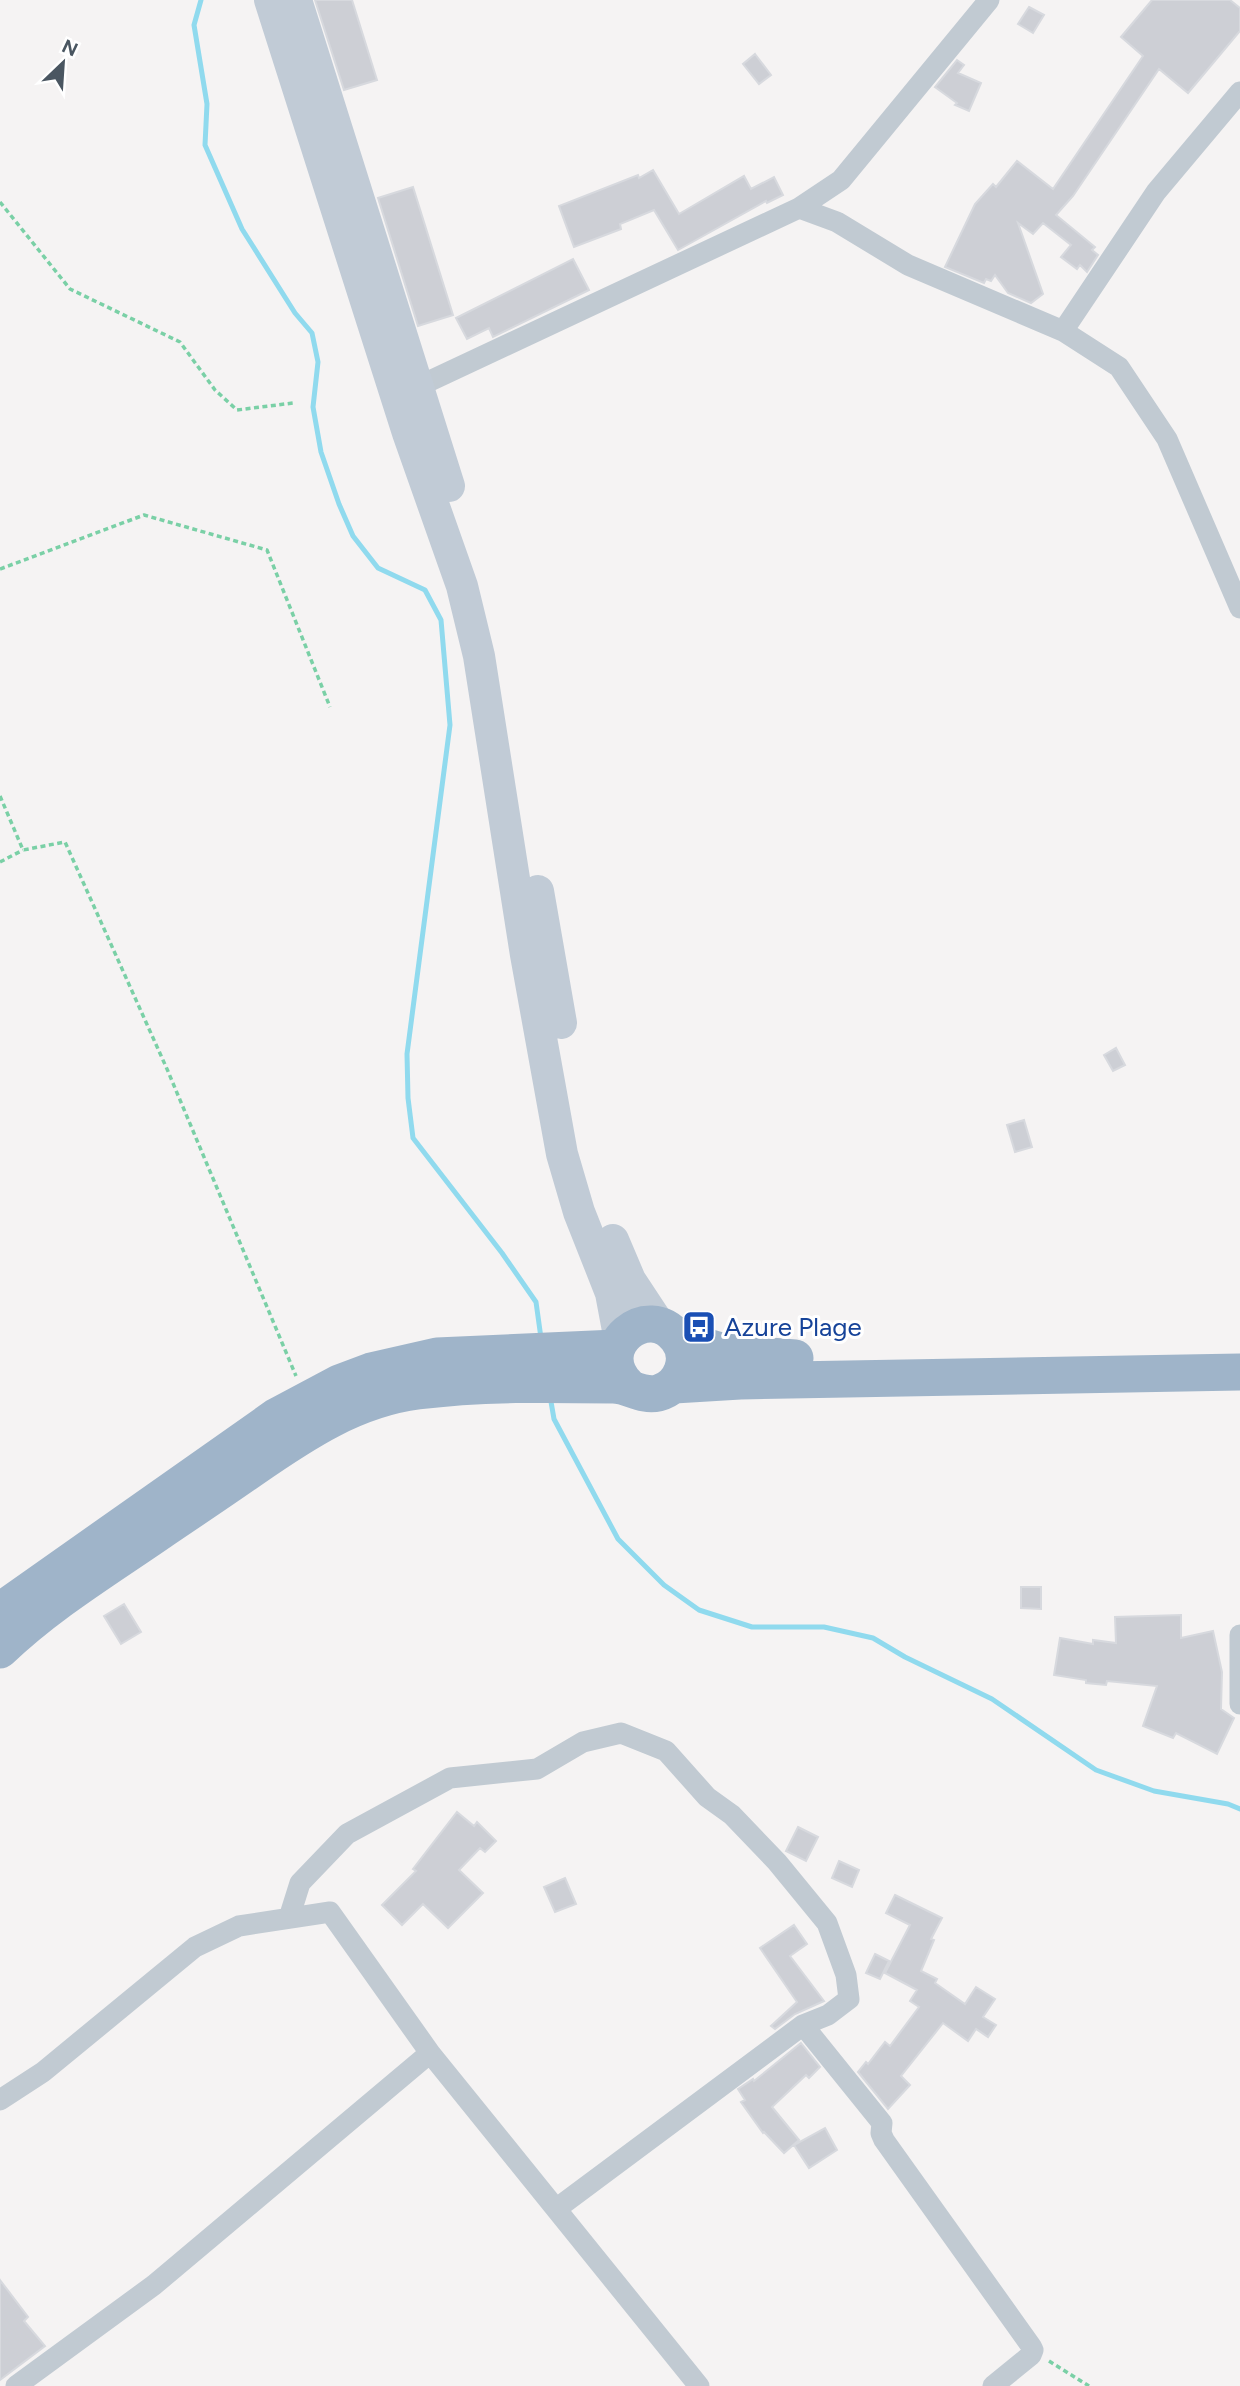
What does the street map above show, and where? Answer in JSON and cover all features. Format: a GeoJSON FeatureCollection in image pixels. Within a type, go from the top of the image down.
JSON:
{"type":"FeatureCollection","features":[{"type":"Feature","properties":{"kind":"highway"},"geometry":{"type":"LineString","coordinates":[[0,1650],[45,1611],[290,1443],[338,1415],[390,1396],[511,1368],[604,1356],[635,1328],[648,1324],[724,1352],[773,1358],[1240,1349]]}},
{"type":"Feature","properties":{"kind":"highway"},"geometry":{"type":"LineString","coordinates":[[669,1332],[684,1357],[684,1367],[674,1385]]}},
{"type":"Feature","properties":{"kind":"highway"},"geometry":{"type":"LineString","coordinates":[[0,1611],[277,1416],[308,1398],[370,1371],[437,1356],[511,1368]]}},
{"type":"Feature","properties":{"kind":"highway"},"geometry":{"type":"LineString","coordinates":[[604,1356],[626,1385],[650,1394],[659,1393],[674,1385],[740,1381],[1240,1371]]}},
{"type":"Feature","properties":{"kind":"main road"},"geometry":{"type":"LineString","coordinates":[[270,0],[408,433],[462,586],[479,656],[526,955],[562,1154],[579,1212],[611,1293],[604,1356]]}},
{"type":"Feature","properties":{"kind":"main road"},"geometry":{"type":"LineString","coordinates":[[296,0],[486,601],[586,1162],[594,1191],[623,1265],[641,1299],[669,1332]]}},
{"type":"Feature","properties":{"kind":"street"},"geometry":{"type":"LineString","coordinates":[[417,387],[799,208],[841,180],[989,0]]}},
{"type":"Feature","properties":{"kind":"street"},"geometry":{"type":"LineString","coordinates":[[1063,331],[1156,192],[1240,92]]}},
{"type":"Feature","properties":{"kind":"street"},"geometry":{"type":"LineString","coordinates":[[799,208],[836,222],[908,265],[1063,331],[1119,367],[1167,439],[1240,608]]}},
{"type":"Feature","properties":{"kind":"street"},"geometry":{"type":"LineString","coordinates":[[1240,1635],[1240,1704]]}},
{"type":"Feature","properties":{"kind":"street"},"geometry":{"type":"LineString","coordinates":[[289,1918],[300,1883],[347,1834],[450,1777],[537,1769],[583,1742],[621,1733],[666,1751],[707,1797],[732,1815],[777,1862],[827,1923],[846,1975],[849,1999],[828,2015],[803,2025],[556,2209]]}},
{"type":"Feature","properties":{"kind":"street"},"geometry":{"type":"LineString","coordinates":[[0,2100],[43,2072],[195,1947],[240,1926],[330,1912],[430,2053],[699,2386]]}},
{"type":"Feature","properties":{"kind":"street"},"geometry":{"type":"LineString","coordinates":[[803,2025],[882,2123],[881,2133],[884,2140],[1033,2350],[1031,2355],[993,2386]]}},
{"type":"Feature","properties":{"kind":"street"},"geometry":{"type":"LineString","coordinates":[[16,2386],[154,2285],[430,2053]]}},
{"type":"Feature","properties":{"kind":"path"},"geometry":{"type":"LineString","coordinates":[[0,202],[70,289],[180,342],[215,390],[237,410],[293,403]]}},
{"type":"Feature","properties":{"kind":"path"},"geometry":{"type":"LineString","coordinates":[[0,569],[144,515],[267,550],[330,707]]}},
{"type":"Feature","properties":{"kind":"path"},"geometry":{"type":"LineString","coordinates":[[0,796],[23,850]]}},
{"type":"Feature","properties":{"kind":"path"},"geometry":{"type":"LineString","coordinates":[[0,862],[23,850],[65,842],[167,1069],[261,1296],[308,1398]]}},
{"type":"Feature","properties":{"kind":"path"},"geometry":{"type":"LineString","coordinates":[[1033,2350],[1089,2386]]}},
{"type":"Feature","properties":{"kind":"building"},"geometry":{"type":"Polygon","coordinates":[[[315,0],[352,0],[377,80],[344,90],[315,0]]]}},
{"type":"Feature","properties":{"kind":"building"},"geometry":{"type":"Polygon","coordinates":[[[1152,0],[1230,0],[1240,8],[1240,31],[1188,93],[1159,69],[1073,196],[1056,215],[1095,247],[1092,250],[1098,255],[1087,272],[1080,265],[1077,269],[1061,257],[1071,245],[1043,223],[1033,234],[1018,223],[1043,294],[1031,303],[1008,293],[995,275],[991,281],[986,279],[984,283],[945,267],[975,204],[993,184],[996,187],[1017,161],[1053,189],[1143,56],[1121,37],[1152,0]]]}},
{"type":"Feature","properties":{"kind":"building"},"geometry":{"type":"Polygon","coordinates":[[[1029,7],[1044,15],[1033,33],[1018,24],[1029,7]]]}},
{"type":"Feature","properties":{"kind":"building"},"geometry":{"type":"Polygon","coordinates":[[[755,54],[771,75],[759,84],[743,64],[755,54]]]}},
{"type":"Feature","properties":{"kind":"building"},"geometry":{"type":"Polygon","coordinates":[[[957,60],[964,65],[958,73],[981,83],[969,111],[955,105],[957,103],[935,87],[957,60]]]}},
{"type":"Feature","properties":{"kind":"building"},"geometry":{"type":"Polygon","coordinates":[[[653,170],[679,214],[744,176],[751,189],[774,177],[783,195],[767,203],[766,201],[678,250],[654,210],[620,224],[621,229],[574,247],[559,206],[638,175],[639,178],[653,170]]]}},
{"type":"Feature","properties":{"kind":"building"},"geometry":{"type":"Polygon","coordinates":[[[413,187],[453,315],[418,326],[378,198],[413,187]]]}},
{"type":"Feature","properties":{"kind":"building"},"geometry":{"type":"Polygon","coordinates":[[[573,259],[589,290],[493,337],[489,328],[467,339],[456,318],[573,259]]]}},
{"type":"Feature","properties":{"kind":"building"},"geometry":{"type":"Polygon","coordinates":[[[1116,1048],[1125,1065],[1113,1071],[1104,1055],[1116,1048]]]}},
{"type":"Feature","properties":{"kind":"building"},"geometry":{"type":"Polygon","coordinates":[[[1024,1120],[1032,1147],[1015,1152],[1007,1125],[1024,1120]]]}},
{"type":"Feature","properties":{"kind":"building"},"geometry":{"type":"Polygon","coordinates":[[[1021,1587],[1041,1587],[1041,1609],[1021,1608],[1021,1587]]]}},
{"type":"Feature","properties":{"kind":"building"},"geometry":{"type":"Polygon","coordinates":[[[124,1604],[141,1632],[121,1644],[104,1616],[124,1604]]]}},
{"type":"Feature","properties":{"kind":"building"},"geometry":{"type":"Polygon","coordinates":[[[1181,1615],[1181,1638],[1213,1631],[1222,1672],[1221,1709],[1234,1718],[1217,1754],[1176,1733],[1173,1738],[1143,1726],[1157,1686],[1107,1681],[1106,1685],[1086,1683],[1086,1680],[1054,1675],[1060,1638],[1093,1644],[1093,1640],[1116,1643],[1115,1617],[1181,1615]]]}},
{"type":"Feature","properties":{"kind":"building"},"geometry":{"type":"Polygon","coordinates":[[[457,1812],[474,1826],[477,1822],[496,1841],[485,1852],[480,1848],[459,1870],[483,1893],[448,1928],[423,1904],[402,1925],[382,1905],[416,1871],[413,1869],[457,1812]]]}},
{"type":"Feature","properties":{"kind":"building"},"geometry":{"type":"Polygon","coordinates":[[[798,1827],[818,1837],[806,1861],[786,1851],[798,1827]]]}},
{"type":"Feature","properties":{"kind":"building"},"geometry":{"type":"Polygon","coordinates":[[[839,1861],[859,1870],[852,1887],[832,1878],[839,1861]]]}},
{"type":"Feature","properties":{"kind":"building"},"geometry":{"type":"Polygon","coordinates":[[[565,1878],[576,1904],[555,1912],[544,1887],[565,1878]]]}},
{"type":"Feature","properties":{"kind":"building"},"geometry":{"type":"Polygon","coordinates":[[[895,1895],[942,1918],[931,1939],[934,1940],[921,1971],[937,1979],[935,1983],[965,2004],[976,1987],[995,1999],[983,2017],[996,2025],[988,2037],[976,2029],[968,2041],[943,2023],[901,2076],[910,2085],[888,2109],[858,2072],[885,2042],[890,2046],[919,2007],[910,2001],[917,1990],[885,1973],[910,1925],[886,1913],[895,1895]]]}},
{"type":"Feature","properties":{"kind":"building"},"geometry":{"type":"Polygon","coordinates":[[[794,1925],[807,1944],[790,1956],[824,2001],[795,2014],[775,2029],[771,2026],[797,2002],[760,1948],[794,1925]]]}},
{"type":"Feature","properties":{"kind":"building"},"geometry":{"type":"Polygon","coordinates":[[[875,1954],[889,1961],[880,1979],[866,1973],[875,1954]]]}},
{"type":"Feature","properties":{"kind":"building"},"geometry":{"type":"Polygon","coordinates":[[[801,2043],[820,2067],[809,2078],[806,2075],[772,2107],[799,2140],[784,2153],[763,2133],[741,2102],[745,2100],[738,2089],[753,2079],[754,2081],[801,2043]]]}},
{"type":"Feature","properties":{"kind":"building"},"geometry":{"type":"Polygon","coordinates":[[[825,2128],[837,2150],[809,2168],[794,2145],[825,2128]]]}},
{"type":"Feature","properties":{"kind":"building"},"geometry":{"type":"Polygon","coordinates":[[[0,2280],[28,2317],[24,2321],[45,2346],[0,2380],[0,2280]]]}},
{"type":"Feature","properties":{"kind":"waterway"},"geometry":{"type":"LineString","coordinates":[[201,0],[194,25],[207,104],[205,145],[242,229],[295,313],[312,333],[318,362],[313,407],[321,452],[339,504],[353,536],[378,568],[425,590],[441,620],[450,725],[407,1054],[408,1098],[413,1138],[502,1253],[536,1302],[541,1338]]}},
{"type":"Feature","properties":{"kind":"waterway"},"geometry":{"type":"LineString","coordinates":[[550,1396],[554,1419],[618,1539],[664,1585],[699,1610],[752,1627],[824,1627],[873,1638],[905,1657],[992,1699],[1096,1770],[1154,1791],[1228,1804],[1240,1809]]}},
{"type":"Feature","properties":{"kind":"place","name":"Azure Plage"},"geometry":{"type":"Point","coordinates":[699,1327]}}]}
